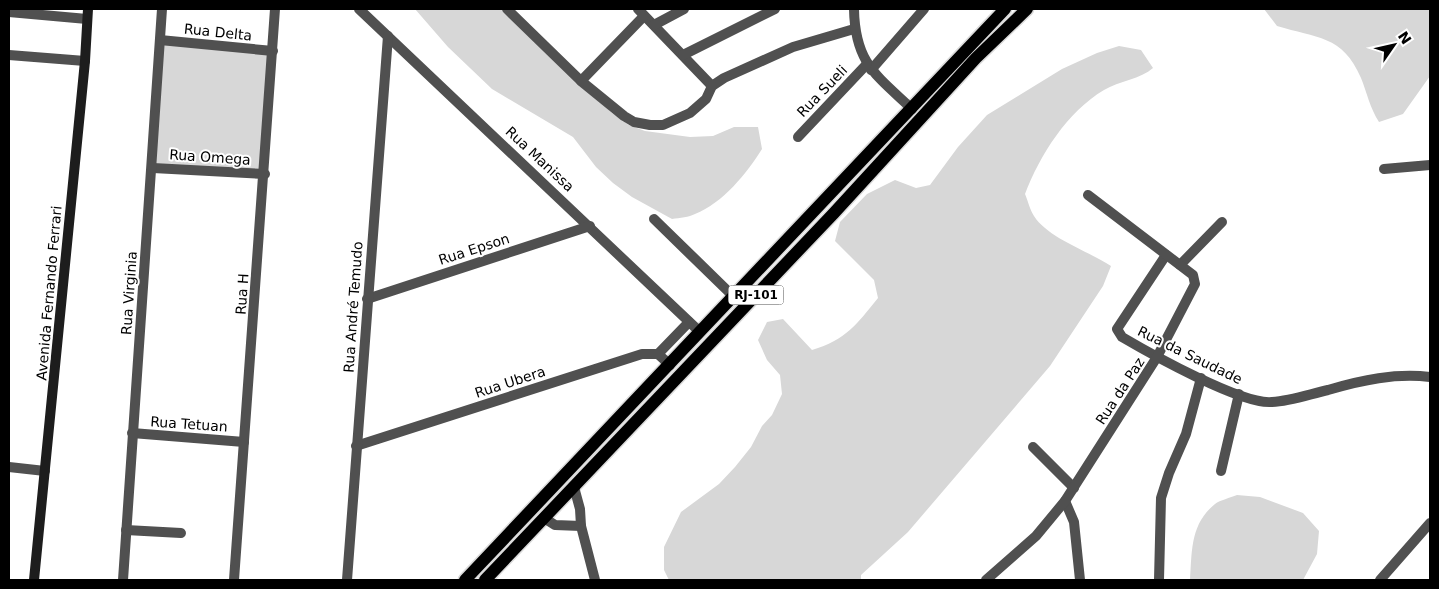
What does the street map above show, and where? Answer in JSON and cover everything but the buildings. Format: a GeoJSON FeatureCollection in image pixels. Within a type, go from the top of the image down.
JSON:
{"type":"FeatureCollection","features":[{"type":"Feature","properties":{"kind":"main road","name":"RJ-101"},"geometry":{"type":"LineString","coordinates":[[484,580],[834,214],[982,52],[1027,9]]}},
{"type":"Feature","properties":{"kind":"main road","name":"RJ-101"},"geometry":{"type":"LineString","coordinates":[[465,580],[912,109],[998,12]]}},
{"type":"Feature","properties":{"kind":"main road","name":"Avenida Fernando Ferrari"},"geometry":{"type":"LineString","coordinates":[[34,580],[85,61],[87,14]]}},
{"type":"Feature","properties":{"kind":"street","name":"Rua Virginia"},"geometry":{"type":"LineString","coordinates":[[123,580],[132,433],[153,168],[162,9]]}},
{"type":"Feature","properties":{"kind":"street","name":"Rua H"},"geometry":{"type":"LineString","coordinates":[[234,580],[265,174],[275,9]]}},
{"type":"Feature","properties":{"kind":"street","name":"Rua Manissa"},"geometry":{"type":"LineString","coordinates":[[358,9],[590,226],[700,332]]}},
{"type":"Feature","properties":{"kind":"street"},"geometry":{"type":"LineString","coordinates":[[507,9],[582,81],[624,116],[634,122],[650,125],[663,125],[690,113],[706,99],[712,86],[724,78],[793,47],[854,29]]}},
{"type":"Feature","properties":{"kind":"street"},"geometry":{"type":"LineString","coordinates":[[654,25],[684,9]]}},
{"type":"Feature","properties":{"kind":"street"},"geometry":{"type":"LineString","coordinates":[[683,55],[775,9]]}},
{"type":"Feature","properties":{"kind":"street"},"geometry":{"type":"LineString","coordinates":[[854,9],[854,29],[869,67],[912,109]]}},
{"type":"Feature","properties":{"kind":"street","name":"Rua Sueli"},"geometry":{"type":"LineString","coordinates":[[798,137],[924,9]]}},
{"type":"Feature","properties":{"kind":"street"},"geometry":{"type":"LineString","coordinates":[[9,12],[87,14]]}},
{"type":"Feature","properties":{"kind":"street"},"geometry":{"type":"LineString","coordinates":[[582,81],[641,12],[712,86]]}},
{"type":"Feature","properties":{"kind":"street","name":"Rua André Temudo"},"geometry":{"type":"LineString","coordinates":[[347,580],[388,36]]}},
{"type":"Feature","properties":{"kind":"street","name":"Rua Delta"},"geometry":{"type":"LineString","coordinates":[[160,40],[273,51]]}},
{"type":"Feature","properties":{"kind":"street"},"geometry":{"type":"LineString","coordinates":[[9,55],[85,61]]}},
{"type":"Feature","properties":{"kind":"street"},"geometry":{"type":"LineString","coordinates":[[1384,170],[1430,165]]}},
{"type":"Feature","properties":{"kind":"street","name":"Rua Omega"},"geometry":{"type":"LineString","coordinates":[[153,168],[265,174]]}},
{"type":"Feature","properties":{"kind":"street","name":"Rua da Paz"},"geometry":{"type":"LineString","coordinates":[[986,580],[1036,536],[1065,501],[1158,358],[1195,284],[1193,274],[1166,256],[1088,195]]}},
{"type":"Feature","properties":{"kind":"street"},"geometry":{"type":"LineString","coordinates":[[654,219],[734,296]]}},
{"type":"Feature","properties":{"kind":"street"},"geometry":{"type":"LineString","coordinates":[[1180,265],[1222,222]]}},
{"type":"Feature","properties":{"kind":"street","name":"Rua Epson"},"geometry":{"type":"LineString","coordinates":[[367,298],[590,226]]}},
{"type":"Feature","properties":{"kind":"street","name":"Rua da Saudade"},"geometry":{"type":"LineString","coordinates":[[1166,256],[1117,329],[1122,337],[1158,358],[1201,378],[1239,394],[1270,403],[1380,378],[1402,375],[1430,377]]}},
{"type":"Feature","properties":{"kind":"street"},"geometry":{"type":"LineString","coordinates":[[670,365],[658,354],[689,322]]}},
{"type":"Feature","properties":{"kind":"street","name":"Rua Ubera"},"geometry":{"type":"LineString","coordinates":[[356,446],[642,354],[658,354]]}},
{"type":"Feature","properties":{"kind":"street"},"geometry":{"type":"LineString","coordinates":[[1159,580],[1161,498],[1169,472],[1186,434],[1201,378]]}},
{"type":"Feature","properties":{"kind":"street"},"geometry":{"type":"LineString","coordinates":[[1221,471],[1239,394]]}},
{"type":"Feature","properties":{"kind":"street","name":"Rua Tetuan"},"geometry":{"type":"LineString","coordinates":[[132,433],[244,442]]}},
{"type":"Feature","properties":{"kind":"street"},"geometry":{"type":"LineString","coordinates":[[1033,447],[1074,488]]}},
{"type":"Feature","properties":{"kind":"street"},"geometry":{"type":"LineString","coordinates":[[9,467],[46,471]]}},
{"type":"Feature","properties":{"kind":"street"},"geometry":{"type":"LineString","coordinates":[[574,487],[580,509],[581,526],[596,580]]}},
{"type":"Feature","properties":{"kind":"street"},"geometry":{"type":"LineString","coordinates":[[1065,501],[1075,528],[1080,580]]}},
{"type":"Feature","properties":{"kind":"street"},"geometry":{"type":"LineString","coordinates":[[544,518],[556,525],[581,526]]}},
{"type":"Feature","properties":{"kind":"street"},"geometry":{"type":"LineString","coordinates":[[1380,580],[1430,523]]}},
{"type":"Feature","properties":{"kind":"street"},"geometry":{"type":"LineString","coordinates":[[126,530],[181,533]]}},
{"type":"Feature","properties":{"kind":"shaded area"},"geometry":{"type":"Polygon","coordinates":[[[415,9],[501,9],[612,113],[629,125],[645,131],[690,137],[713,136],[734,127],[758,127],[762,149],[742,177],[715,203],[693,215],[672,219],[632,197],[613,183],[596,167],[573,137],[492,89],[448,47],[415,9]]]}},
{"type":"Feature","properties":{"kind":"shaded area"},"geometry":{"type":"Polygon","coordinates":[[[1264,9],[1430,9],[1430,76],[1403,114],[1379,122],[1361,78],[1346,53],[1327,40],[1277,26],[1264,9]]]}},
{"type":"Feature","properties":{"kind":"shaded area"},"geometry":{"type":"Polygon","coordinates":[[[160,40],[273,51],[265,174],[153,168],[160,40]]]}},
{"type":"Feature","properties":{"kind":"shaded area"},"geometry":{"type":"Polygon","coordinates":[[[1119,46],[1141,50],[1153,68],[1142,75],[1104,90],[1078,110],[1056,136],[1038,164],[1025,194],[1034,216],[1040,224],[1058,238],[1111,266],[1103,286],[1050,366],[908,532],[861,575],[861,580],[669,580],[664,570],[664,547],[681,512],[719,484],[735,467],[751,447],[762,426],[772,415],[782,394],[780,375],[767,360],[758,340],[767,322],[783,319],[812,350],[834,341],[850,330],[878,298],[874,280],[835,241],[840,222],[867,194],[895,180],[916,188],[930,185],[958,147],[987,115],[1062,69],[1097,53],[1119,46]]]}},
{"type":"Feature","properties":{"kind":"shaded area"},"geometry":{"type":"Polygon","coordinates":[[[1237,495],[1260,497],[1303,513],[1319,531],[1317,554],[1303,580],[1190,580],[1192,549],[1201,520],[1215,504],[1237,495]]]}}]}
